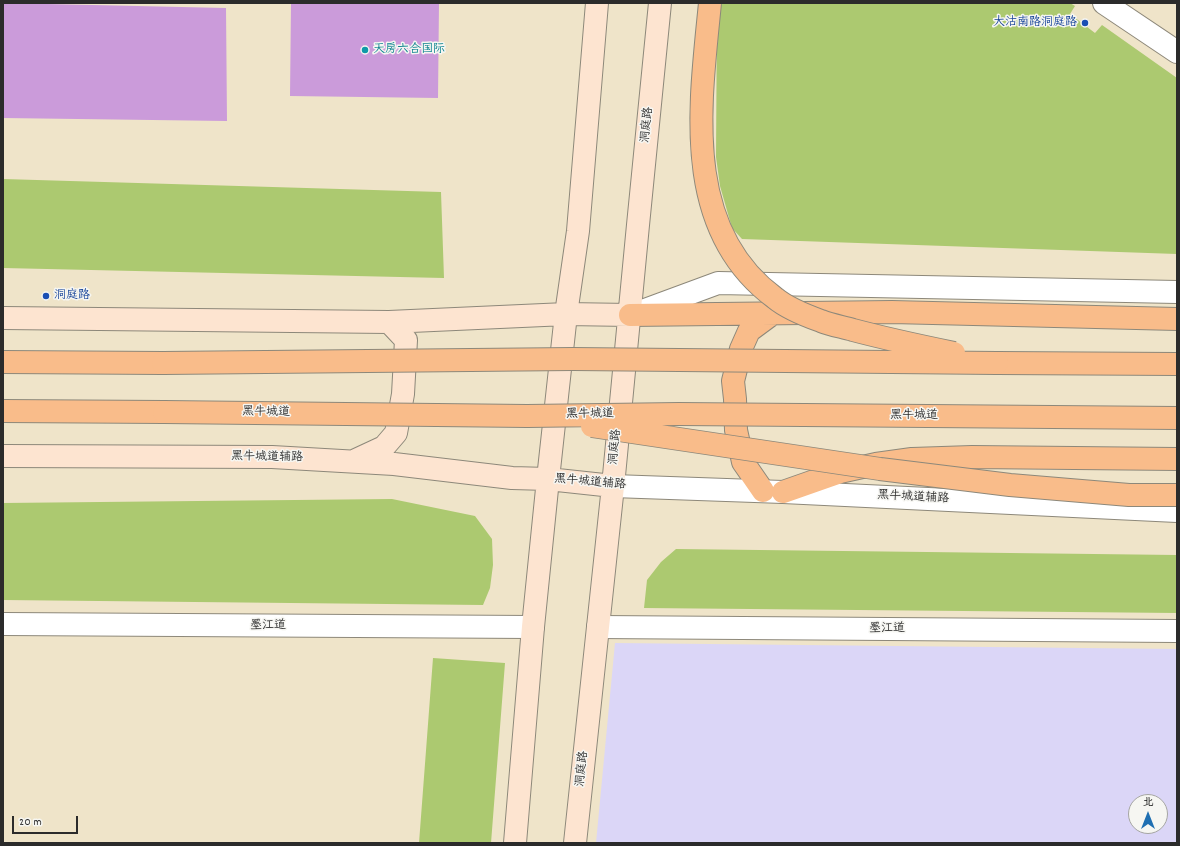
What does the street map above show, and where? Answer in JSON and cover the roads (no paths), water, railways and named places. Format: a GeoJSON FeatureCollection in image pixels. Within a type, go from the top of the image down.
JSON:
{"type":"FeatureCollection","features":[{"type":"Feature","properties":{"kind":"highway"},"geometry":{"type":"LineString","coordinates":[[710,3],[702,103],[702,138],[705,174],[710,198],[718,224],[726,243],[746,273],[776,299],[787,306],[822,322],[871,335],[997,362]]}},
{"type":"Feature","properties":{"kind":"highway"},"geometry":{"type":"LineString","coordinates":[[630,315],[892,312],[1177,319]]}},
{"type":"Feature","properties":{"kind":"highway"},"geometry":{"type":"LineString","coordinates":[[772,314],[749,331],[741,348],[732,381],[735,399],[736,430],[743,462],[773,491],[840,472],[876,464],[912,460],[972,457],[1177,459]]}},
{"type":"Feature","properties":{"kind":"highway"},"geometry":{"type":"LineString","coordinates":[[3,362],[573,359],[1177,364]]}},
{"type":"Feature","properties":{"kind":"highway","name":"黑牛城道"},"geometry":{"type":"LineString","coordinates":[[3,411],[527,416],[686,414],[1177,418]]}},
{"type":"Feature","properties":{"kind":"highway"},"geometry":{"type":"LineString","coordinates":[[527,416],[880,469],[1002,484],[1129,495],[1177,495]]}},
{"type":"Feature","properties":{"kind":"main road"},"geometry":{"type":"LineString","coordinates":[[515,843],[533,627],[548,479],[566,314],[578,231],[597,3]]}},
{"type":"Feature","properties":{"kind":"main road","name":"洞庭路"},"geometry":{"type":"LineString","coordinates":[[575,843],[613,486],[660,3]]}},
{"type":"Feature","properties":{"kind":"main road"},"geometry":{"type":"LineString","coordinates":[[3,318],[389,322],[566,314],[630,315]]}},
{"type":"Feature","properties":{"kind":"main road"},"geometry":{"type":"LineString","coordinates":[[353,462],[384,447],[396,433],[403,394],[406,340],[389,322]]}},
{"type":"Feature","properties":{"kind":"main road","name":"黑牛城道辅路"},"geometry":{"type":"LineString","coordinates":[[3,456],[272,457],[394,464],[512,478],[548,479],[613,486]]}},
{"type":"Feature","properties":{"kind":"street"},"geometry":{"type":"LineString","coordinates":[[1104,3],[1177,52]]}},
{"type":"Feature","properties":{"kind":"street"},"geometry":{"type":"LineString","coordinates":[[630,315],[718,283],[1177,292]]}},
{"type":"Feature","properties":{"kind":"street","name":"黑牛城道辅路"},"geometry":{"type":"LineString","coordinates":[[613,486],[773,491],[1177,511]]}},
{"type":"Feature","properties":{"kind":"street","name":"墨江道"},"geometry":{"type":"LineString","coordinates":[[3,624],[533,627]]}},
{"type":"Feature","properties":{"kind":"street","name":"墨江道"},"geometry":{"type":"LineString","coordinates":[[598,627],[1177,631]]}},
{"type":"Feature","properties":{"kind":"place","name":"大沽南路洞庭路"},"geometry":{"type":"Point","coordinates":[1085,23]}},
{"type":"Feature","properties":{"kind":"place","name":"天房六合国际"},"geometry":{"type":"Point","coordinates":[365,50]}},
{"type":"Feature","properties":{"kind":"place","name":"洞庭路"},"geometry":{"type":"Point","coordinates":[46,296]}}]}
